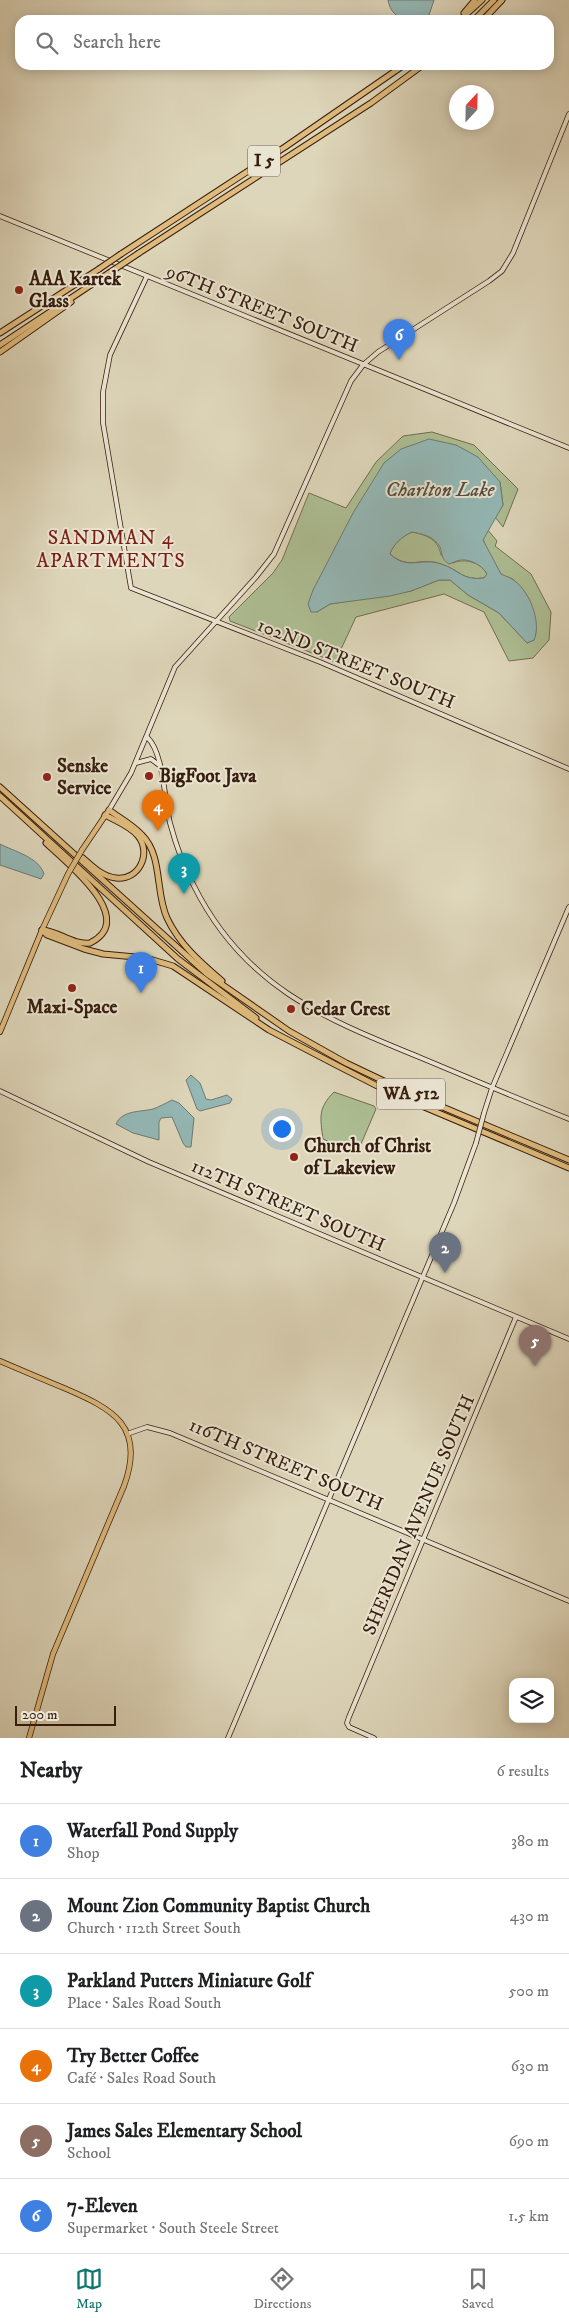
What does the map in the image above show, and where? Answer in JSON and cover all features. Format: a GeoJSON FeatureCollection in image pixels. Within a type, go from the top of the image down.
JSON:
{"type":"FeatureCollection","features":[{"type":"Feature","properties":{"kind":"highway"},"geometry":{"type":"LineString","coordinates":[[463,15],[475,0]]}},
{"type":"Feature","properties":{"kind":"highway"},"geometry":{"type":"LineString","coordinates":[[465,15],[482,0]]}},
{"type":"Feature","properties":{"kind":"highway"},"geometry":{"type":"LineString","coordinates":[[479,15],[494,0]]}},
{"type":"Feature","properties":{"kind":"highway"},"geometry":{"type":"LineString","coordinates":[[488,15],[502,0]]}},
{"type":"Feature","properties":{"kind":"highway","name":"I 5"},"geometry":{"type":"LineString","coordinates":[[0,332],[285,147],[397,70]]}},
{"type":"Feature","properties":{"kind":"highway","name":"I 5"},"geometry":{"type":"LineString","coordinates":[[0,345],[371,103],[416,70]]}},
{"type":"Feature","properties":{"kind":"highway"},"geometry":{"type":"LineString","coordinates":[[0,352],[101,278]]}},
{"type":"Feature","properties":{"kind":"highway","name":"WA 512"},"geometry":{"type":"LineString","coordinates":[[0,787],[185,956],[237,995],[290,1031],[346,1063],[409,1093],[569,1160]]}},
{"type":"Feature","properties":{"kind":"highway","name":"WA 512"},"geometry":{"type":"LineString","coordinates":[[0,796],[178,959],[232,1001],[299,1045],[391,1093],[569,1168]]}},
{"type":"Feature","properties":{"kind":"highway"},"geometry":{"type":"LineString","coordinates":[[109,810],[139,832],[150,846],[164,910],[176,935],[203,964],[237,995]]}},
{"type":"Feature","properties":{"kind":"highway"},"geometry":{"type":"LineString","coordinates":[[40,824],[105,875],[124,878],[140,867],[144,855],[144,847],[134,832],[105,815]]}},
{"type":"Feature","properties":{"kind":"highway"},"geometry":{"type":"LineString","coordinates":[[37,830],[42,838],[101,900],[108,917],[104,933],[90,943],[72,941],[50,931],[42,930]]}},
{"type":"Feature","properties":{"kind":"highway"},"geometry":{"type":"LineString","coordinates":[[42,930],[47,935],[94,952],[146,958],[173,966],[269,1030],[299,1045]]}},
{"type":"Feature","properties":{"kind":"main road"},"geometry":{"type":"LineString","coordinates":[[0,1032],[42,930],[68,874],[109,810]]}},
{"type":"Feature","properties":{"kind":"main road"},"geometry":{"type":"LineString","coordinates":[[0,1361],[100,1404],[115,1416],[127,1434],[132,1451],[130,1467],[53,1654],[29,1738]]}},
{"type":"Feature","properties":{"kind":"street"},"geometry":{"type":"LineString","coordinates":[[109,810],[136,762],[175,667],[256,577],[274,554],[345,393],[363,365],[383,348],[490,281],[502,271],[512,255],[569,114]]}},
{"type":"Feature","properties":{"kind":"street","name":"96TH STREET SOUTH"},"geometry":{"type":"LineString","coordinates":[[0,216],[569,448]]}},
{"type":"Feature","properties":{"kind":"street","name":"102ND STREET SOUTH"},"geometry":{"type":"LineString","coordinates":[[147,276],[106,367],[103,392],[104,423],[131,588],[319,662],[569,769]]}},
{"type":"Feature","properties":{"kind":"street"},"geometry":{"type":"LineString","coordinates":[[147,737],[156,749],[170,821],[177,849],[185,869],[205,907],[237,951],[283,992],[310,1009],[338,1023],[569,1119]]}},
{"type":"Feature","properties":{"kind":"street"},"geometry":{"type":"LineString","coordinates":[[136,762],[151,759],[159,765]]}},
{"type":"Feature","properties":{"kind":"street"},"geometry":{"type":"LineString","coordinates":[[228,1738],[467,1171],[492,1088],[569,907]]}},
{"type":"Feature","properties":{"kind":"street","name":"112TH STREET SOUTH"},"geometry":{"type":"LineString","coordinates":[[0,1091],[149,1162],[569,1339]]}},
{"type":"Feature","properties":{"kind":"street","name":"SHERIDAN AVENUE SOUTH"},"geometry":{"type":"LineString","coordinates":[[374,1738],[350,1728],[347,1724],[354,1702],[516,1317]]}},
{"type":"Feature","properties":{"kind":"street","name":"116TH STREET SOUTH"},"geometry":{"type":"LineString","coordinates":[[127,1434],[140,1428],[159,1429],[569,1601]]}},
{"type":"Feature","properties":{"kind":"green space"},"geometry":{"type":"Polygon","coordinates":[[[432,432],[474,445],[518,489],[503,527],[495,517],[503,505],[500,482],[319,582],[313,590],[317,612],[330,604],[411,591],[439,580],[450,580],[468,595],[499,613],[527,643],[534,640],[536,626],[531,608],[519,585],[513,579],[501,574],[493,562],[483,539],[487,529],[497,541],[495,546],[531,574],[551,612],[549,640],[533,658],[509,661],[484,612],[444,594],[356,617],[335,662],[230,621],[229,617],[273,573],[282,560],[309,493],[346,508],[376,462],[403,436],[432,432]]]}},
{"type":"Feature","properties":{"kind":"green space"},"geometry":{"type":"Polygon","coordinates":[[[412,532],[434,541],[441,555],[453,563],[462,561],[472,562],[487,574],[484,578],[471,578],[441,564],[427,561],[403,562],[390,554],[398,541],[412,532]]]}},
{"type":"Feature","properties":{"kind":"green space"},"geometry":{"type":"Polygon","coordinates":[[[334,1092],[374,1106],[376,1109],[361,1144],[353,1152],[323,1139],[321,1113],[325,1103],[334,1092]]]}},
{"type":"Feature","properties":{"kind":"water"},"geometry":{"type":"Polygon","coordinates":[[[388,0],[434,0],[429,15],[396,15],[390,7],[388,0]]]}},
{"type":"Feature","properties":{"kind":"water","name":"Charlton Lake"},"geometry":{"type":"Polygon","coordinates":[[[429,439],[456,445],[478,457],[500,482],[503,505],[483,540],[501,574],[511,578],[518,584],[529,598],[535,615],[536,633],[534,640],[527,643],[499,613],[468,595],[450,580],[439,580],[411,591],[390,596],[330,604],[317,612],[311,612],[308,604],[313,590],[353,513],[384,463],[401,449],[429,439]],[[412,532],[393,547],[390,554],[403,562],[434,562],[441,564],[471,578],[484,578],[487,574],[480,566],[473,562],[460,560],[449,564],[443,559],[440,547],[434,540],[428,536],[412,532]]]}},
{"type":"Feature","properties":{"kind":"water"},"geometry":{"type":"Polygon","coordinates":[[[0,844],[25,855],[37,863],[44,874],[41,879],[0,865],[0,844]]]}},
{"type":"Feature","properties":{"kind":"water"},"geometry":{"type":"Polygon","coordinates":[[[191,1075],[200,1083],[206,1099],[211,1100],[227,1095],[232,1099],[230,1103],[200,1111],[197,1109],[186,1080],[191,1075]]]}},
{"type":"Feature","properties":{"kind":"water"},"geometry":{"type":"Polygon","coordinates":[[[172,1100],[179,1103],[194,1118],[191,1147],[186,1147],[183,1143],[172,1117],[161,1118],[159,1122],[159,1140],[133,1133],[116,1124],[119,1119],[127,1114],[153,1109],[172,1100]]]}},
{"type":"Feature","properties":{"kind":"place","name":"AAA Kartek Glass"},"geometry":{"type":"Point","coordinates":[19,290]}},
{"type":"Feature","properties":{"kind":"place","name":"7-Eleven"},"geometry":{"type":"Point","coordinates":[399,360]}},
{"type":"Feature","properties":{"kind":"place","name":"BigFoot Java"},"geometry":{"type":"Point","coordinates":[149,776]}},
{"type":"Feature","properties":{"kind":"place","name":"Senske Service"},"geometry":{"type":"Point","coordinates":[47,777]}},
{"type":"Feature","properties":{"kind":"place","name":"Try Better Coffee"},"geometry":{"type":"Point","coordinates":[158,831]}},
{"type":"Feature","properties":{"kind":"place","name":"Parkland Putters Miniature Golf"},"geometry":{"type":"Point","coordinates":[184,894]}},
{"type":"Feature","properties":{"kind":"place","name":"Maxi-Space"},"geometry":{"type":"Point","coordinates":[72,988]}},
{"type":"Feature","properties":{"kind":"place","name":"Waterfall Pond Supply"},"geometry":{"type":"Point","coordinates":[141,993]}},
{"type":"Feature","properties":{"kind":"place","name":"Cedar Crest"},"geometry":{"type":"Point","coordinates":[291,1009]}},
{"type":"Feature","properties":{"kind":"place","name":"Church of Christ of Lakeview"},"geometry":{"type":"Point","coordinates":[294,1157]}},
{"type":"Feature","properties":{"kind":"place","name":"Mount Zion Community Baptist Church"},"geometry":{"type":"Point","coordinates":[445,1273]}},
{"type":"Feature","properties":{"kind":"place","name":"James Sales Elementary School"},"geometry":{"type":"Point","coordinates":[535,1366]}},
{"type":"Feature","properties":{"kind":"district","name":"SANDMAN 4 APARTMENTS"},"geometry":{"type":"Point","coordinates":[111,550]}}]}
